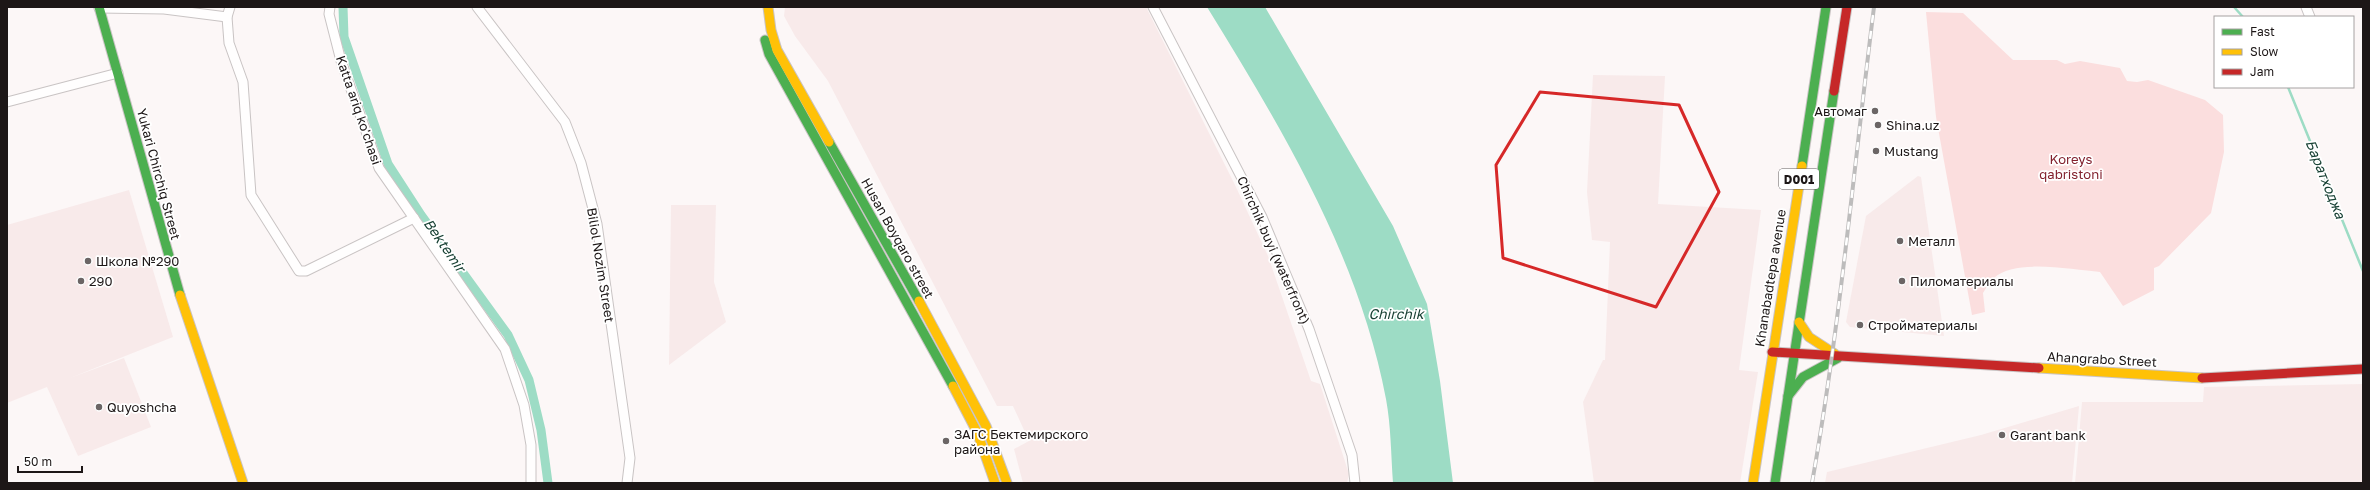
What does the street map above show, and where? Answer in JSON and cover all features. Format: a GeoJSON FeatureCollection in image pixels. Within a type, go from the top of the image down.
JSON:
{"type":"FeatureCollection","features":[{"type":"Feature","properties":{"kind":"main road","name":"Husan Boyqaro street"},"geometry":{"type":"LineString","coordinates":[[759,7],[762,32],[769,54],[943,367],[976,432],[995,483]]}},
{"type":"Feature","properties":{"kind":"main road","name":"Husan Boyqaro street"},"geometry":{"type":"LineString","coordinates":[[768,7],[771,30],[777,50],[953,361],[986,426],[1007,483]]}},
{"type":"Feature","properties":{"kind":"main road","name":"Khanabadtepa avenue"},"geometry":{"type":"LineString","coordinates":[[1753,483],[1826,7]]}},
{"type":"Feature","properties":{"kind":"main road","name":"D001"},"geometry":{"type":"LineString","coordinates":[[1775,483],[1847,7]]}},
{"type":"Feature","properties":{"kind":"main road","name":"Yukari Chirchiq Street"},"geometry":{"type":"LineString","coordinates":[[99,8],[177,291],[220,422],[243,483]]}},
{"type":"Feature","properties":{"kind":"main road","name":"Ahangrabo Street"},"geometry":{"type":"LineString","coordinates":[[1799,322],[1813,341],[1840,357]]}},
{"type":"Feature","properties":{"kind":"main road","name":"Ahangrabo Street"},"geometry":{"type":"LineString","coordinates":[[1772,352],[2205,378],[2363,369]]}},
{"type":"Feature","properties":{"kind":"main road"},"geometry":{"type":"LineString","coordinates":[[1788,396],[1803,377],[1840,357]]}},
{"type":"Feature","properties":{"kind":"main road"},"geometry":{"type":"LineString","coordinates":[[943,367],[953,361]]}},
{"type":"Feature","properties":{"kind":"street"},"geometry":{"type":"LineString","coordinates":[[230,7],[228,17],[229,43],[243,82],[252,195],[299,271],[306,272],[414,218]]}},
{"type":"Feature","properties":{"kind":"street","name":"Katta ariq ko'chasi"},"geometry":{"type":"LineString","coordinates":[[330,7],[329,14],[341,60],[379,168],[506,349],[524,405],[531,445],[531,483]]}},
{"type":"Feature","properties":{"kind":"street","name":"Biliol Nozim Street"},"geometry":{"type":"LineString","coordinates":[[477,7],[565,122],[581,163],[598,231],[630,458],[627,483]]}},
{"type":"Feature","properties":{"kind":"street","name":"Chirchik buyi (waterfront)"},"geometry":{"type":"LineString","coordinates":[[1153,7],[1262,217],[1309,329],[1352,455],[1355,483]]}},
{"type":"Feature","properties":{"kind":"street"},"geometry":{"type":"LineString","coordinates":[[99,8],[164,9],[228,17]]}},
{"type":"Feature","properties":{"kind":"street"},"geometry":{"type":"LineString","coordinates":[[7,102],[118,73]]}},
{"type":"Feature","properties":{"kind":"highlighted area"},"geometry":{"type":"Polygon","coordinates":[[[1540,92],[1679,105],[1719,192],[1656,307],[1503,258],[1496,165],[1540,92]]]}},
{"type":"Feature","properties":{"kind":"shaded area"},"geometry":{"type":"Polygon","coordinates":[[[785,7],[1146,7],[1235,185],[1268,256],[1311,381],[1320,384],[1349,474],[1347,483],[1023,483],[1014,449],[1029,441],[1013,406],[997,406],[828,81],[795,36],[784,16],[785,7]]]}},
{"type":"Feature","properties":{"kind":"shaded area"},"geometry":{"type":"Polygon","coordinates":[[[1593,75],[1665,76],[1658,204],[1761,210],[1739,370],[1758,372],[1740,483],[1594,483],[1583,402],[1603,360],[1605,360],[1610,242],[1592,240],[1587,192],[1593,75]]]}},
{"type":"Feature","properties":{"kind":"shaded area"},"geometry":{"type":"Polygon","coordinates":[[[1918,176],[1921,177],[1944,336],[1850,327],[1846,322],[1866,216],[1918,176]]]}},
{"type":"Feature","properties":{"kind":"shaded area","name":"290"},"geometry":{"type":"Polygon","coordinates":[[[129,190],[173,337],[70,378],[124,358],[151,427],[78,456],[47,387],[7,403],[7,225],[129,190]]]}},
{"type":"Feature","properties":{"kind":"shaded area"},"geometry":{"type":"Polygon","coordinates":[[[671,205],[716,205],[714,282],[726,322],[669,365],[671,205]]]}},
{"type":"Feature","properties":{"kind":"shaded area"},"geometry":{"type":"Polygon","coordinates":[[[2363,384],[2363,483],[2075,483],[2082,402],[2203,402],[2204,387],[2363,384]]]}},
{"type":"Feature","properties":{"kind":"shaded area"},"geometry":{"type":"Polygon","coordinates":[[[2079,406],[2072,483],[1825,483],[1827,472],[1981,435],[2079,406]]]}},
{"type":"Feature","properties":{"kind":"green space","name":"Koreys qabristoni"},"geometry":{"type":"Polygon","coordinates":[[[1926,12],[1963,13],[2013,60],[2057,60],[2065,64],[2080,61],[2120,68],[2127,81],[2137,82],[2148,80],[2205,100],[2223,115],[2224,152],[2211,213],[2159,266],[2154,268],[2154,290],[2123,306],[2100,272],[2044,267],[2015,268],[2003,272],[1994,278],[1983,293],[1985,312],[1972,315],[1936,117],[1926,12]]]}},
{"type":"Feature","properties":{"kind":"water","name":"Chirchik"},"geometry":{"type":"Polygon","coordinates":[[[1207,7],[1265,7],[1393,226],[1427,304],[1440,381],[1453,483],[1393,483],[1388,409],[1374,346],[1357,295],[1337,244],[1289,147],[1263,100],[1207,7]]]}},
{"type":"Feature","properties":{"kind":"waterway","name":"Bektemir"},"geometry":{"type":"LineString","coordinates":[[343,7],[344,37],[388,164],[421,215],[508,335],[529,380],[541,430],[548,483]]}},
{"type":"Feature","properties":{"kind":"waterway","name":"Баратходжа"},"geometry":{"type":"LineString","coordinates":[[2234,7],[2242,16]]}},
{"type":"Feature","properties":{"kind":"waterway","name":"Баратходжа"},"geometry":{"type":"LineString","coordinates":[[2288,88],[2363,271]]}},
{"type":"Feature","properties":{"kind":"railway"},"geometry":{"type":"LineString","coordinates":[[1812,483],[1839,305],[1874,7]]}},
{"type":"Feature","properties":{"kind":"traffic: fast"},"geometry":{"type":"LineString","coordinates":[[99,7],[180,295]]}},
{"type":"Feature","properties":{"kind":"traffic: fast"},"geometry":{"type":"LineString","coordinates":[[1802,166],[1826,7]]}},
{"type":"Feature","properties":{"kind":"traffic: fast"},"geometry":{"type":"LineString","coordinates":[[765,40],[769,54],[953,386]]}},
{"type":"Feature","properties":{"kind":"traffic: fast"},"geometry":{"type":"LineString","coordinates":[[1775,483],[1834,91]]}},
{"type":"Feature","properties":{"kind":"traffic: fast"},"geometry":{"type":"LineString","coordinates":[[829,142],[919,301]]}},
{"type":"Feature","properties":{"kind":"traffic: fast"},"geometry":{"type":"LineString","coordinates":[[1788,396],[1803,377],[1838,358]]}},
{"type":"Feature","properties":{"kind":"traffic: slow"},"geometry":{"type":"LineString","coordinates":[[768,7],[771,30],[777,50],[829,142]]}},
{"type":"Feature","properties":{"kind":"traffic: slow"},"geometry":{"type":"LineString","coordinates":[[1753,483],[1802,166]]}},
{"type":"Feature","properties":{"kind":"traffic: slow"},"geometry":{"type":"LineString","coordinates":[[180,295],[243,483]]}},
{"type":"Feature","properties":{"kind":"traffic: slow"},"geometry":{"type":"LineString","coordinates":[[919,301],[986,426],[1007,483]]}},
{"type":"Feature","properties":{"kind":"traffic: slow"},"geometry":{"type":"LineString","coordinates":[[1799,322],[1809,337],[1835,354]]}},
{"type":"Feature","properties":{"kind":"traffic: slow"},"geometry":{"type":"LineString","coordinates":[[2039,368],[2202,378]]}},
{"type":"Feature","properties":{"kind":"traffic: slow"},"geometry":{"type":"LineString","coordinates":[[953,386],[977,432],[995,483]]}},
{"type":"Feature","properties":{"kind":"traffic: jam"},"geometry":{"type":"LineString","coordinates":[[1834,91],[1847,7]]}},
{"type":"Feature","properties":{"kind":"traffic: jam"},"geometry":{"type":"LineString","coordinates":[[1772,352],[2039,368]]}},
{"type":"Feature","properties":{"kind":"traffic: jam"},"geometry":{"type":"LineString","coordinates":[[2202,378],[2363,369]]}},
{"type":"Feature","properties":{"kind":"place","name":"Автомаг"},"geometry":{"type":"Point","coordinates":[1875,111]}},
{"type":"Feature","properties":{"kind":"place","name":"Shina.uz"},"geometry":{"type":"Point","coordinates":[1878,125]}},
{"type":"Feature","properties":{"kind":"place","name":"Mustang"},"geometry":{"type":"Point","coordinates":[1876,151]}},
{"type":"Feature","properties":{"kind":"place","name":"Металл"},"geometry":{"type":"Point","coordinates":[1900,241]}},
{"type":"Feature","properties":{"kind":"place","name":"Школа №290"},"geometry":{"type":"Point","coordinates":[88,261]}},
{"type":"Feature","properties":{"kind":"place","name":"290"},"geometry":{"type":"Point","coordinates":[81,281]}},
{"type":"Feature","properties":{"kind":"place","name":"Пиломатериалы"},"geometry":{"type":"Point","coordinates":[1902,281]}},
{"type":"Feature","properties":{"kind":"place","name":"Стройматериалы"},"geometry":{"type":"Point","coordinates":[1860,325]}},
{"type":"Feature","properties":{"kind":"place","name":"Quyoshcha"},"geometry":{"type":"Point","coordinates":[99,407]}},
{"type":"Feature","properties":{"kind":"place","name":"Garant bank"},"geometry":{"type":"Point","coordinates":[2002,435]}},
{"type":"Feature","properties":{"kind":"place","name":"ЗАГС Бектемирского района"},"geometry":{"type":"Point","coordinates":[946,441]}}]}
